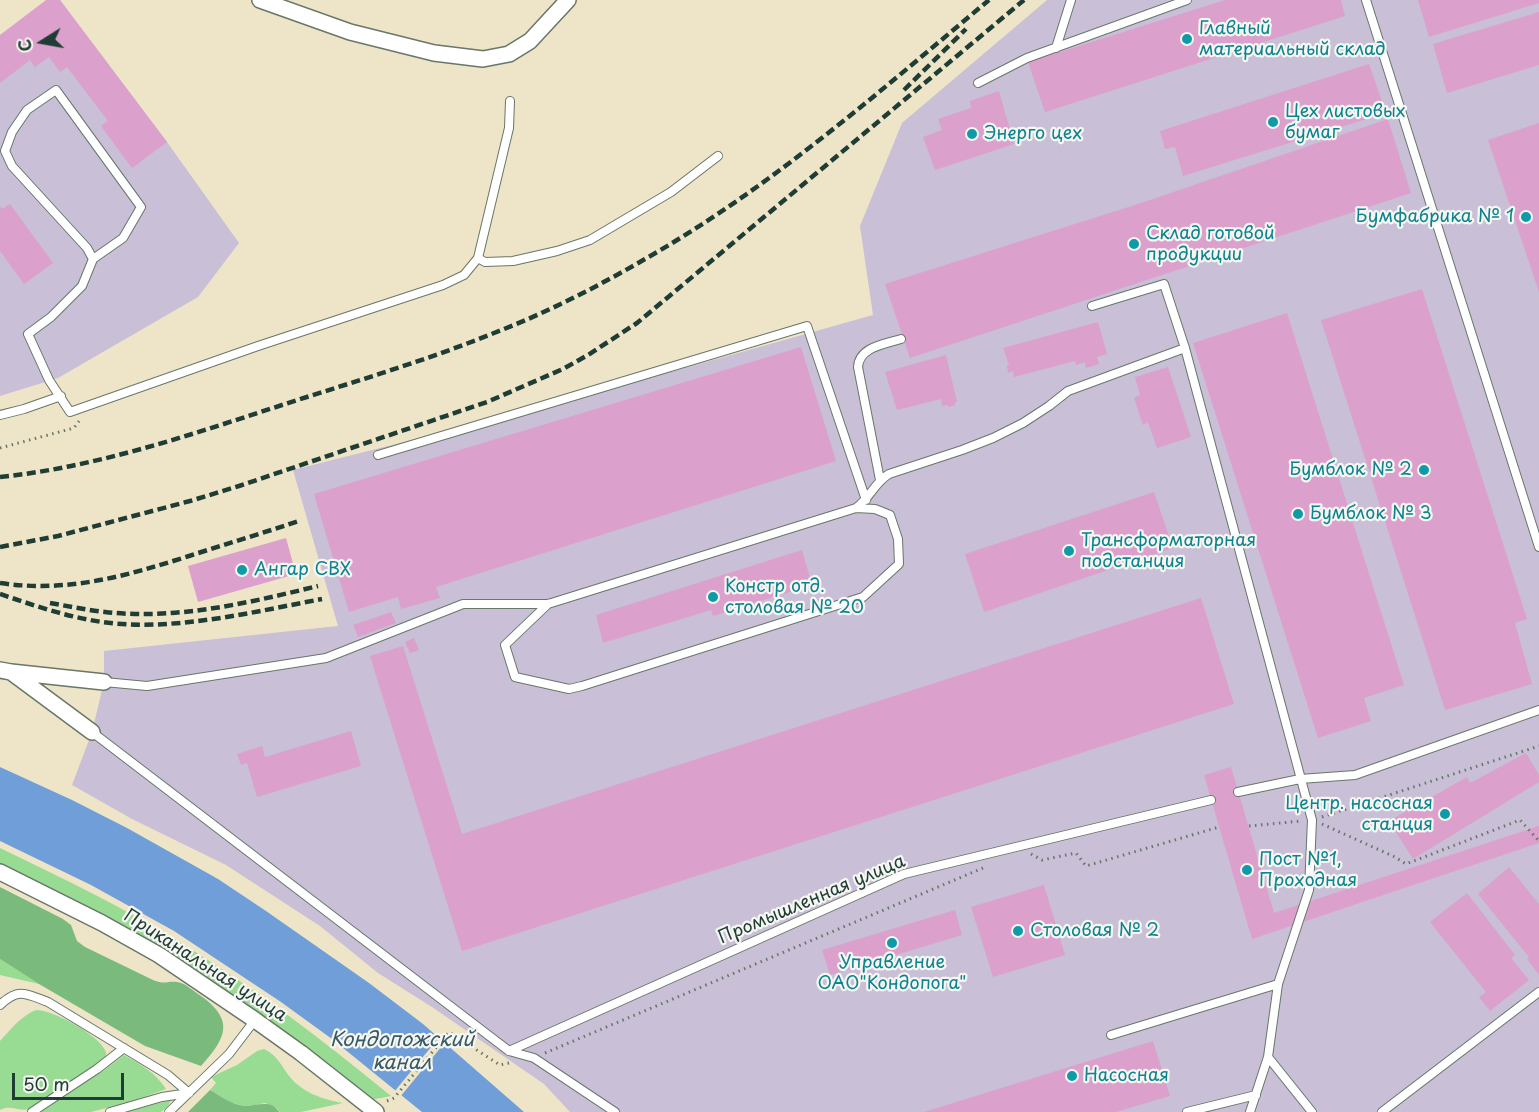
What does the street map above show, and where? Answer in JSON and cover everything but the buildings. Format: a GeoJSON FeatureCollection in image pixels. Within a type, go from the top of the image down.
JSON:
{"type":"FeatureCollection","features":[{"type":"Feature","properties":{"kind":"street"},"geometry":{"type":"LineString","coordinates":[[260,0],[350,32],[434,53],[483,59],[509,54],[530,41],[568,0]]}},
{"type":"Feature","properties":{"kind":"street"},"geometry":{"type":"LineString","coordinates":[[5,671],[104,682]]}},
{"type":"Feature","properties":{"kind":"street"},"geometry":{"type":"LineString","coordinates":[[5,671],[92,732]]}},
{"type":"Feature","properties":{"kind":"street","name":"Приканальная улица"},"geometry":{"type":"LineString","coordinates":[[0,872],[130,938],[187,973],[381,1106]]}},
{"type":"Feature","properties":{"kind":"lane"},"geometry":{"type":"LineString","coordinates":[[1056,48],[1071,0]]}},
{"type":"Feature","properties":{"kind":"lane"},"geometry":{"type":"LineString","coordinates":[[978,83],[1027,58],[1187,0]]}},
{"type":"Feature","properties":{"kind":"lane"},"geometry":{"type":"LineString","coordinates":[[1366,0],[1539,547]]}},
{"type":"Feature","properties":{"kind":"lane"},"geometry":{"type":"LineString","coordinates":[[93,259],[87,248],[12,166],[5,151],[12,132],[27,110],[56,90],[141,207],[123,238],[93,259],[82,286],[51,317],[28,334],[49,380],[70,412],[258,346],[443,285],[464,275],[478,258],[508,128],[510,101]]}},
{"type":"Feature","properties":{"kind":"lane"},"geometry":{"type":"LineString","coordinates":[[478,258],[485,262],[513,261],[557,251],[590,240],[671,192],[718,156]]}},
{"type":"Feature","properties":{"kind":"lane"},"geometry":{"type":"LineString","coordinates":[[1092,306],[1164,284],[1185,348],[1312,820],[1309,890],[1278,984],[1268,1057],[1250,1112]]}},
{"type":"Feature","properties":{"kind":"lane"},"geometry":{"type":"LineString","coordinates":[[378,455],[807,326],[866,500]]}},
{"type":"Feature","properties":{"kind":"lane"},"geometry":{"type":"LineString","coordinates":[[880,480],[858,360],[867,350],[901,339]]}},
{"type":"Feature","properties":{"kind":"lane"},"geometry":{"type":"LineString","coordinates":[[856,508],[866,500],[880,480],[896,471],[993,438],[1023,423],[1068,391],[1185,348]]}},
{"type":"Feature","properties":{"kind":"lane"},"geometry":{"type":"LineString","coordinates":[[0,415],[61,396]]}},
{"type":"Feature","properties":{"kind":"lane"},"geometry":{"type":"LineString","coordinates":[[104,682],[147,686],[326,658],[464,604],[548,604],[856,508],[875,509],[890,515],[898,539],[899,564],[863,597],[569,689],[515,677],[505,645],[548,604]]}},
{"type":"Feature","properties":{"kind":"lane"},"geometry":{"type":"LineString","coordinates":[[1238,792],[1300,779],[1355,775],[1539,710]]}},
{"type":"Feature","properties":{"kind":"lane"},"geometry":{"type":"LineString","coordinates":[[92,732],[509,1051],[534,1058],[615,1112]]}},
{"type":"Feature","properties":{"kind":"lane","name":"Промышленная улица"},"geometry":{"type":"LineString","coordinates":[[509,1051],[904,874],[1211,800]]}},
{"type":"Feature","properties":{"kind":"lane"},"geometry":{"type":"LineString","coordinates":[[1111,1035],[1278,984]]}},
{"type":"Feature","properties":{"kind":"lane"},"geometry":{"type":"LineString","coordinates":[[1382,1112],[1539,992]]}},
{"type":"Feature","properties":{"kind":"lane"},"geometry":{"type":"LineString","coordinates":[[0,1005],[11,995],[17,993],[33,997],[62,1010],[168,1075],[189,1093]]}},
{"type":"Feature","properties":{"kind":"lane"},"geometry":{"type":"LineString","coordinates":[[169,1112],[229,1054],[255,1020]]}},
{"type":"Feature","properties":{"kind":"lane"},"geometry":{"type":"LineString","coordinates":[[32,1112],[97,1069],[124,1048]]}},
{"type":"Feature","properties":{"kind":"lane"},"geometry":{"type":"LineString","coordinates":[[1268,1057],[1312,1112]]}},
{"type":"Feature","properties":{"kind":"lane"},"geometry":{"type":"LineString","coordinates":[[110,1112],[162,1097],[189,1093]]}},
{"type":"Feature","properties":{"kind":"lane"},"geometry":{"type":"LineString","coordinates":[[1187,1112],[1256,1095]]}},
{"type":"Feature","properties":{"kind":"path"},"geometry":{"type":"LineString","coordinates":[[0,448],[74,428]]}},
{"type":"Feature","properties":{"kind":"path"},"geometry":{"type":"LineString","coordinates":[[1249,826],[1312,820],[1539,746]]}},
{"type":"Feature","properties":{"kind":"path"},"geometry":{"type":"LineString","coordinates":[[1312,820],[1406,864],[1520,820],[1539,841]]}},
{"type":"Feature","properties":{"kind":"path"},"geometry":{"type":"LineString","coordinates":[[1024,851],[1042,860],[1076,853],[1086,866],[1219,827]]}},
{"type":"Feature","properties":{"kind":"path"},"geometry":{"type":"LineString","coordinates":[[381,1106],[397,1095],[449,1032],[500,1065],[534,1058],[992,864]]}},
{"type":"Feature","properties":{"kind":"shaded area"},"geometry":{"type":"Polygon","coordinates":[[[60,0],[167,142],[239,243],[198,297],[58,378],[0,396],[0,35],[60,0]]]}},
{"type":"Feature","properties":{"kind":"shaded area"},"geometry":{"type":"Polygon","coordinates":[[[1047,0],[1539,0],[1539,1112],[570,1112],[544,1084],[378,973],[320,926],[226,865],[132,819],[72,785],[92,732],[104,682],[104,651],[338,626],[293,470],[582,397],[873,315],[860,226],[902,123],[1047,0]]]}},
{"type":"Feature","properties":{"kind":"green space"},"geometry":{"type":"Polygon","coordinates":[[[0,848],[115,905],[209,960],[289,1016],[391,1096],[370,1100],[333,1067],[245,1003],[104,916],[0,864],[0,848]]]}},
{"type":"Feature","properties":{"kind":"green space"},"geometry":{"type":"Polygon","coordinates":[[[0,887],[63,919],[71,925],[77,941],[85,947],[153,980],[184,984],[212,1005],[223,1022],[223,1030],[221,1039],[201,1066],[145,1046],[0,959],[0,887]]]}},
{"type":"Feature","properties":{"kind":"green space"},"geometry":{"type":"Polygon","coordinates":[[[0,959],[39,984],[0,975],[0,959]]]}},
{"type":"Feature","properties":{"kind":"green space"},"geometry":{"type":"Polygon","coordinates":[[[36,1010],[53,1014],[84,1030],[105,1050],[105,1059],[30,1109],[4,1108],[0,1110],[0,1041],[21,1019],[36,1010]]]}},
{"type":"Feature","properties":{"kind":"green space"},"geometry":{"type":"Polygon","coordinates":[[[264,1049],[276,1057],[300,1087],[320,1097],[343,1103],[301,1112],[279,1112],[277,1108],[265,1103],[241,1105],[229,1102],[210,1090],[216,1083],[211,1077],[264,1049]]]}},
{"type":"Feature","properties":{"kind":"green space"},"geometry":{"type":"Polygon","coordinates":[[[124,1055],[142,1065],[166,1089],[91,1112],[37,1112],[103,1071],[124,1055]]]}},
{"type":"Feature","properties":{"kind":"green space"},"geometry":{"type":"Polygon","coordinates":[[[210,1090],[236,1104],[245,1106],[267,1104],[279,1112],[188,1112],[210,1090]]]}},
{"type":"Feature","properties":{"kind":"green space"},"geometry":{"type":"Polygon","coordinates":[[[171,1100],[161,1112],[125,1112],[171,1100]]]}},
{"type":"Feature","properties":{"kind":"water","name":"Кондопожский канал"},"geometry":{"type":"Polygon","coordinates":[[[0,767],[127,828],[218,879],[369,983],[423,1024],[524,1112],[422,1112],[332,1039],[174,931],[91,885],[0,841],[0,767]]]}},
{"type":"Feature","properties":{"kind":"pier"},"geometry":{"type":"Polygon","coordinates":[[[441,1035],[447,1040],[400,1097],[394,1092],[441,1035]]]}},
{"type":"Feature","properties":{"kind":"railway"},"geometry":{"type":"LineString","coordinates":[[0,477],[72,466],[178,438],[442,353],[552,308],[645,259],[736,202],[823,137],[989,0]]}},
{"type":"Feature","properties":{"kind":"railway"},"geometry":{"type":"LineString","coordinates":[[0,547],[58,536],[239,486],[487,402],[563,369],[637,323],[1024,0]]}},
{"type":"Feature","properties":{"kind":"railway"},"geometry":{"type":"LineString","coordinates":[[904,90],[966,29]]}},
{"type":"Feature","properties":{"kind":"railway"},"geometry":{"type":"LineString","coordinates":[[0,583],[49,586],[96,581],[166,563],[299,521]]}},
{"type":"Feature","properties":{"kind":"railway"},"geometry":{"type":"LineString","coordinates":[[50,603],[105,612],[159,614],[239,604],[318,586]]}},
{"type":"Feature","properties":{"kind":"railway"},"geometry":{"type":"LineString","coordinates":[[0,594],[76,617],[129,624],[184,623],[241,615],[322,599]]}},
{"type":"Feature","properties":{"kind":"place","name":"Главный материальный склад"},"geometry":{"type":"Point","coordinates":[1187,39]}},
{"type":"Feature","properties":{"kind":"place","name":"Цех листовых бумаг"},"geometry":{"type":"Point","coordinates":[1273,122]}},
{"type":"Feature","properties":{"kind":"place","name":"Энерго цех"},"geometry":{"type":"Point","coordinates":[972,134]}},
{"type":"Feature","properties":{"kind":"place","name":"Бумфабрика № 1"},"geometry":{"type":"Point","coordinates":[1526,217]}},
{"type":"Feature","properties":{"kind":"place","name":"Склад готовой продукции"},"geometry":{"type":"Point","coordinates":[1134,244]}},
{"type":"Feature","properties":{"kind":"place","name":"Бумблок № 2"},"geometry":{"type":"Point","coordinates":[1424,470]}},
{"type":"Feature","properties":{"kind":"place","name":"Бумблок № 3"},"geometry":{"type":"Point","coordinates":[1298,514]}},
{"type":"Feature","properties":{"kind":"place","name":"Трансформаторная подстанция"},"geometry":{"type":"Point","coordinates":[1069,551]}},
{"type":"Feature","properties":{"kind":"place","name":"Ангар СВХ"},"geometry":{"type":"Point","coordinates":[242,570]}},
{"type":"Feature","properties":{"kind":"place","name":"Констр отд. столовая № 20"},"geometry":{"type":"Point","coordinates":[713,597]}},
{"type":"Feature","properties":{"kind":"place","name":"Центр. насосная станция"},"geometry":{"type":"Point","coordinates":[1445,814]}},
{"type":"Feature","properties":{"kind":"place","name":"Пост №1, Проходная"},"geometry":{"type":"Point","coordinates":[1247,870]}},
{"type":"Feature","properties":{"kind":"place","name":"Столовая № 2"},"geometry":{"type":"Point","coordinates":[1018,931]}},
{"type":"Feature","properties":{"kind":"place","name":"Управление ОАО\"Кондопога\""},"geometry":{"type":"Point","coordinates":[892,943]}},
{"type":"Feature","properties":{"kind":"place","name":"Насосная"},"geometry":{"type":"Point","coordinates":[1072,1076]}}]}
